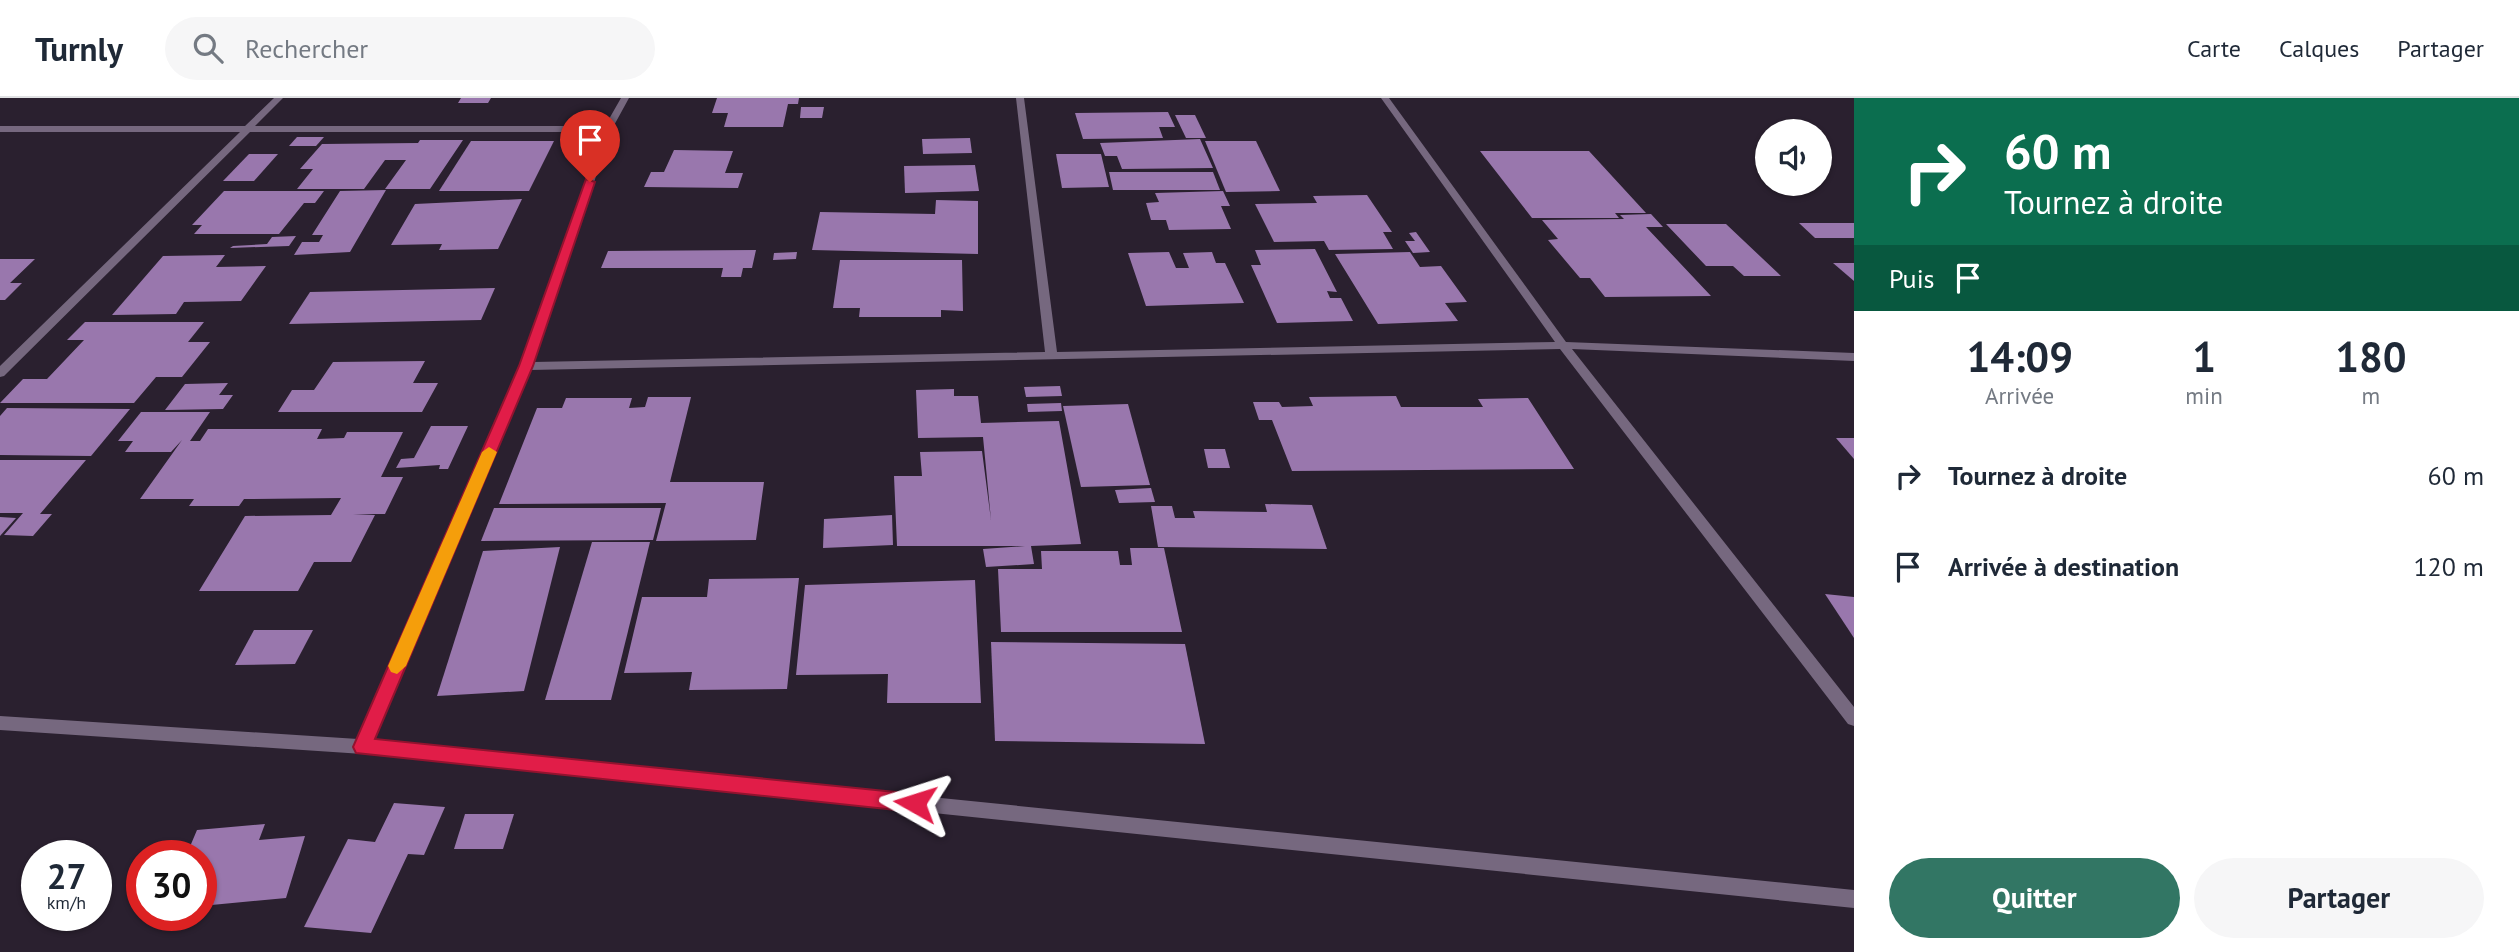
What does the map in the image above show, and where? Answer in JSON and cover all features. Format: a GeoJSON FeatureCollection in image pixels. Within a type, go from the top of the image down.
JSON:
{"type":"FeatureCollection","features":[{"type":"Feature","properties":{"kind":"street"},"geometry":{"type":"LineString","coordinates":[[0,373],[279,98]]}},
{"type":"Feature","properties":{"kind":"street"},"geometry":{"type":"LineString","coordinates":[[363,747],[526,366],[608,129],[625,98]]}},
{"type":"Feature","properties":{"kind":"street"},"geometry":{"type":"LineString","coordinates":[[1020,98],[1052,357]]}},
{"type":"Feature","properties":{"kind":"street"},"geometry":{"type":"LineString","coordinates":[[1385,98],[1563,345],[1854,719]]}},
{"type":"Feature","properties":{"kind":"street"},"geometry":{"type":"LineString","coordinates":[[0,129],[608,129]]}},
{"type":"Feature","properties":{"kind":"street"},"geometry":{"type":"LineString","coordinates":[[526,366],[1563,345],[1854,357]]}},
{"type":"Feature","properties":{"kind":"street"},"geometry":{"type":"LineString","coordinates":[[0,723],[363,747],[1854,899]]}},
{"type":"Feature","properties":{"kind":"building"},"geometry":{"type":"Polygon","coordinates":[[[461,98],[491,98],[488,103],[458,103],[461,98]]]}},
{"type":"Feature","properties":{"kind":"building"},"geometry":{"type":"Polygon","coordinates":[[[717,98],[799,98],[798,104],[788,104],[783,127],[724,127],[728,113],[712,113],[717,98]]]}},
{"type":"Feature","properties":{"kind":"building"},"geometry":{"type":"Polygon","coordinates":[[[801,107],[824,107],[822,118],[800,118],[801,107]]]}},
{"type":"Feature","properties":{"kind":"building"},"geometry":{"type":"Polygon","coordinates":[[[1168,112],[1175,127],[1159,127],[1163,138],[1083,139],[1075,113],[1168,112]]]}},
{"type":"Feature","properties":{"kind":"building"},"geometry":{"type":"Polygon","coordinates":[[[1175,115],[1195,115],[1206,138],[1186,138],[1175,115]]]}},
{"type":"Feature","properties":{"kind":"building"},"geometry":{"type":"Polygon","coordinates":[[[297,137],[324,137],[316,146],[289,146],[297,137]]]}},
{"type":"Feature","properties":{"kind":"building"},"geometry":{"type":"Polygon","coordinates":[[[970,138],[972,153],[923,154],[922,139],[970,138]]]}},
{"type":"Feature","properties":{"kind":"building"},"geometry":{"type":"Polygon","coordinates":[[[1200,139],[1213,168],[1122,169],[1117,156],[1105,156],[1100,143],[1200,139]]]}},
{"type":"Feature","properties":{"kind":"building"},"geometry":{"type":"Polygon","coordinates":[[[420,140],[463,140],[430,189],[385,189],[406,160],[385,160],[364,189],[297,189],[313,169],[300,169],[322,144],[418,143],[420,140]]]}},
{"type":"Feature","properties":{"kind":"building"},"geometry":{"type":"Polygon","coordinates":[[[471,141],[554,141],[529,191],[439,191],[471,141]]]}},
{"type":"Feature","properties":{"kind":"building"},"geometry":{"type":"Polygon","coordinates":[[[1205,141],[1256,141],[1280,191],[1226,192],[1205,141]]]}},
{"type":"Feature","properties":{"kind":"building"},"geometry":{"type":"Polygon","coordinates":[[[674,150],[733,151],[725,173],[743,173],[738,188],[644,187],[651,172],[664,172],[674,150]]]}},
{"type":"Feature","properties":{"kind":"building"},"geometry":{"type":"Polygon","coordinates":[[[1480,151],[1589,151],[1646,213],[1615,213],[1619,218],[1532,218],[1480,151]]]}},
{"type":"Feature","properties":{"kind":"building"},"geometry":{"type":"Polygon","coordinates":[[[249,154],[278,154],[254,181],[223,181],[249,154]]]}},
{"type":"Feature","properties":{"kind":"building"},"geometry":{"type":"Polygon","coordinates":[[[1056,154],[1101,154],[1109,187],[1062,188],[1056,154]]]}},
{"type":"Feature","properties":{"kind":"building"},"geometry":{"type":"Polygon","coordinates":[[[975,165],[979,191],[905,193],[904,166],[975,165]]]}},
{"type":"Feature","properties":{"kind":"building"},"geometry":{"type":"Polygon","coordinates":[[[1109,172],[1213,172],[1220,190],[1113,190],[1109,172]]]}},
{"type":"Feature","properties":{"kind":"building"},"geometry":{"type":"Polygon","coordinates":[[[386,190],[350,252],[294,255],[302,242],[319,242],[323,235],[312,235],[340,191],[386,190]]]}},
{"type":"Feature","properties":{"kind":"building"},"geometry":{"type":"Polygon","coordinates":[[[224,191],[324,191],[315,203],[304,203],[279,234],[194,234],[202,225],[192,225],[224,191]]]}},
{"type":"Feature","properties":{"kind":"building"},"geometry":{"type":"Polygon","coordinates":[[[1223,191],[1230,206],[1221,206],[1231,229],[1169,230],[1166,220],[1151,220],[1146,203],[1159,202],[1155,193],[1223,191]]]}},
{"type":"Feature","properties":{"kind":"building"},"geometry":{"type":"Polygon","coordinates":[[[1367,195],[1392,232],[1383,232],[1393,249],[1329,250],[1324,241],[1274,242],[1255,204],[1317,203],[1313,196],[1367,195]]]}},
{"type":"Feature","properties":{"kind":"building"},"geometry":{"type":"Polygon","coordinates":[[[522,199],[498,249],[439,250],[442,244],[391,245],[415,204],[522,199]]]}},
{"type":"Feature","properties":{"kind":"building"},"geometry":{"type":"Polygon","coordinates":[[[936,200],[978,201],[978,254],[812,250],[820,212],[935,214],[936,200]]]}},
{"type":"Feature","properties":{"kind":"building"},"geometry":{"type":"Polygon","coordinates":[[[1651,214],[1663,227],[1646,227],[1711,296],[1605,297],[1590,278],[1580,278],[1548,240],[1558,239],[1542,220],[1624,219],[1620,215],[1651,214]]]}},
{"type":"Feature","properties":{"kind":"building"},"geometry":{"type":"Polygon","coordinates":[[[1799,223],[1854,223],[1854,238],[1815,238],[1799,223]]]}},
{"type":"Feature","properties":{"kind":"building"},"geometry":{"type":"Polygon","coordinates":[[[1666,224],[1726,224],[1781,276],[1744,276],[1733,266],[1706,266],[1666,224]]]}},
{"type":"Feature","properties":{"kind":"building"},"geometry":{"type":"Polygon","coordinates":[[[1416,232],[1430,252],[1413,253],[1405,241],[1415,241],[1409,233],[1416,232]]]}},
{"type":"Feature","properties":{"kind":"building"},"geometry":{"type":"Polygon","coordinates":[[[296,236],[289,246],[230,248],[267,244],[272,237],[296,236]]]}},
{"type":"Feature","properties":{"kind":"building"},"geometry":{"type":"Polygon","coordinates":[[[1315,249],[1337,292],[1327,291],[1330,298],[1341,298],[1353,321],[1277,323],[1251,265],[1261,265],[1255,250],[1315,249]]]}},
{"type":"Feature","properties":{"kind":"building"},"geometry":{"type":"Polygon","coordinates":[[[756,250],[752,268],[743,268],[741,277],[721,277],[723,268],[601,268],[608,251],[756,250]]]}},
{"type":"Feature","properties":{"kind":"building"},"geometry":{"type":"Polygon","coordinates":[[[797,252],[796,259],[773,260],[774,253],[797,252]]]}},
{"type":"Feature","properties":{"kind":"building"},"geometry":{"type":"Polygon","coordinates":[[[1169,252],[1176,268],[1189,268],[1183,253],[1212,252],[1216,263],[1225,263],[1244,303],[1146,306],[1128,253],[1169,252]]]}},
{"type":"Feature","properties":{"kind":"building"},"geometry":{"type":"Polygon","coordinates":[[[1410,252],[1420,267],[1441,266],[1467,302],[1445,303],[1458,321],[1378,324],[1335,254],[1410,252]]]}},
{"type":"Feature","properties":{"kind":"building"},"geometry":{"type":"Polygon","coordinates":[[[225,255],[216,267],[266,266],[241,301],[184,302],[176,314],[112,315],[163,256],[225,255]]]}},
{"type":"Feature","properties":{"kind":"building"},"geometry":{"type":"Polygon","coordinates":[[[0,259],[35,259],[10,283],[22,283],[5,300],[0,300],[0,259]]]}},
{"type":"Feature","properties":{"kind":"building"},"geometry":{"type":"Polygon","coordinates":[[[840,260],[962,260],[963,311],[941,310],[941,317],[859,317],[860,308],[833,308],[840,260]]]}},
{"type":"Feature","properties":{"kind":"building"},"geometry":{"type":"Polygon","coordinates":[[[1833,263],[1854,263],[1854,281],[1833,263]]]}},
{"type":"Feature","properties":{"kind":"building"},"geometry":{"type":"Polygon","coordinates":[[[495,288],[481,320],[289,324],[310,292],[495,288]]]}},
{"type":"Feature","properties":{"kind":"building"},"geometry":{"type":"Polygon","coordinates":[[[85,322],[204,322],[188,342],[210,342],[182,377],[156,377],[134,403],[0,403],[23,379],[47,379],[84,340],[67,340],[85,322]]]}},
{"type":"Feature","properties":{"kind":"building"},"geometry":{"type":"Polygon","coordinates":[[[425,361],[413,383],[438,383],[422,412],[278,412],[292,390],[314,390],[333,362],[425,361]]]}},
{"type":"Feature","properties":{"kind":"building"},"geometry":{"type":"Polygon","coordinates":[[[228,383],[219,395],[233,395],[223,409],[165,410],[185,384],[228,383]]]}},
{"type":"Feature","properties":{"kind":"building"},"geometry":{"type":"Polygon","coordinates":[[[1060,386],[1062,396],[1026,397],[1024,387],[1060,386]]]}},
{"type":"Feature","properties":{"kind":"building"},"geometry":{"type":"Polygon","coordinates":[[[954,389],[954,396],[978,396],[981,423],[1059,421],[1081,544],[1031,546],[1034,564],[986,567],[983,549],[1025,546],[897,546],[894,476],[922,476],[920,452],[982,451],[991,520],[983,437],[918,438],[916,390],[954,389]]]}},
{"type":"Feature","properties":{"kind":"building"},"geometry":{"type":"Polygon","coordinates":[[[1396,396],[1401,407],[1483,407],[1478,399],[1528,398],[1574,469],[1292,471],[1272,420],[1259,420],[1253,402],[1279,402],[1282,407],[1313,406],[1309,397],[1396,396]]]}},
{"type":"Feature","properties":{"kind":"building"},"geometry":{"type":"Polygon","coordinates":[[[648,397],[691,397],[670,482],[764,482],[756,540],[656,541],[666,503],[499,504],[537,408],[562,408],[566,398],[632,398],[629,408],[645,407],[648,397]]]}},
{"type":"Feature","properties":{"kind":"building"},"geometry":{"type":"Polygon","coordinates":[[[1061,403],[1062,411],[1028,412],[1027,404],[1061,403]]]}},
{"type":"Feature","properties":{"kind":"building"},"geometry":{"type":"Polygon","coordinates":[[[1128,404],[1150,485],[1081,487],[1063,406],[1128,404]]]}},
{"type":"Feature","properties":{"kind":"building"},"geometry":{"type":"Polygon","coordinates":[[[7,408],[130,409],[91,456],[0,455],[0,416],[7,408]]]}},
{"type":"Feature","properties":{"kind":"building"},"geometry":{"type":"Polygon","coordinates":[[[141,412],[210,412],[190,441],[200,441],[208,429],[322,429],[317,439],[344,438],[347,432],[403,432],[381,477],[403,477],[385,514],[353,514],[375,515],[351,562],[314,562],[298,591],[199,591],[245,516],[331,515],[341,498],[244,499],[239,506],[189,506],[194,499],[140,499],[182,440],[171,452],[125,452],[133,441],[118,441],[141,412]]]}},
{"type":"Feature","properties":{"kind":"building"},"geometry":{"type":"Polygon","coordinates":[[[431,426],[468,426],[448,469],[439,469],[440,465],[396,468],[401,459],[414,458],[431,426]]]}},
{"type":"Feature","properties":{"kind":"building"},"geometry":{"type":"Polygon","coordinates":[[[1836,438],[1854,438],[1854,459],[1836,438]]]}},
{"type":"Feature","properties":{"kind":"building"},"geometry":{"type":"Polygon","coordinates":[[[1204,449],[1225,449],[1230,468],[1208,468],[1204,449]]]}},
{"type":"Feature","properties":{"kind":"building"},"geometry":{"type":"Polygon","coordinates":[[[0,460],[86,460],[40,514],[52,514],[33,536],[4,535],[23,513],[0,513],[0,460]]]}},
{"type":"Feature","properties":{"kind":"building"},"geometry":{"type":"Polygon","coordinates":[[[1151,488],[1155,502],[1119,503],[1115,490],[1151,488]]]}},
{"type":"Feature","properties":{"kind":"building"},"geometry":{"type":"Polygon","coordinates":[[[1265,504],[1312,505],[1327,549],[1158,547],[1151,506],[1172,506],[1175,518],[1195,518],[1193,511],[1267,512],[1265,504]]]}},
{"type":"Feature","properties":{"kind":"building"},"geometry":{"type":"Polygon","coordinates":[[[494,508],[661,508],[653,540],[481,541],[494,508]]]}},
{"type":"Feature","properties":{"kind":"building"},"geometry":{"type":"Polygon","coordinates":[[[892,515],[893,545],[823,548],[824,519],[892,515]]]}},
{"type":"Feature","properties":{"kind":"building"},"geometry":{"type":"Polygon","coordinates":[[[0,517],[16,518],[0,536],[0,517]]]}},
{"type":"Feature","properties":{"kind":"building"},"geometry":{"type":"Polygon","coordinates":[[[592,542],[650,542],[611,700],[545,700],[592,542]]]}},
{"type":"Feature","properties":{"kind":"building"},"geometry":{"type":"Polygon","coordinates":[[[560,547],[524,691],[437,696],[483,551],[560,547]]]}},
{"type":"Feature","properties":{"kind":"building"},"geometry":{"type":"Polygon","coordinates":[[[1130,548],[1164,548],[1182,632],[1001,632],[998,569],[1042,569],[1041,551],[1118,551],[1120,565],[1132,565],[1130,548]]]}},
{"type":"Feature","properties":{"kind":"building"},"geometry":{"type":"Polygon","coordinates":[[[799,578],[787,689],[689,690],[692,672],[624,673],[642,597],[707,597],[709,579],[799,578]]]}},
{"type":"Feature","properties":{"kind":"building"},"geometry":{"type":"Polygon","coordinates":[[[975,580],[981,703],[887,703],[888,674],[796,675],[805,585],[975,580]]]}},
{"type":"Feature","properties":{"kind":"building"},"geometry":{"type":"Polygon","coordinates":[[[1825,594],[1854,597],[1854,638],[1825,594]]]}},
{"type":"Feature","properties":{"kind":"building"},"geometry":{"type":"Polygon","coordinates":[[[254,630],[313,630],[295,664],[235,665],[254,630]]]}},
{"type":"Feature","properties":{"kind":"building"},"geometry":{"type":"Polygon","coordinates":[[[991,642],[1185,644],[1205,744],[995,741],[991,642]]]}},
{"type":"Feature","properties":{"kind":"building"},"geometry":{"type":"Polygon","coordinates":[[[394,803],[445,807],[424,855],[408,854],[371,933],[304,927],[348,839],[375,842],[394,803]]]}},
{"type":"Feature","properties":{"kind":"building"},"geometry":{"type":"Polygon","coordinates":[[[465,814],[514,814],[503,849],[454,849],[465,814]]]}},
{"type":"Feature","properties":{"kind":"building"},"geometry":{"type":"Polygon","coordinates":[[[265,824],[259,840],[305,836],[286,898],[217,904],[217,840],[193,840],[197,830],[265,824]]]}},
{"type":"Feature","properties":{"kind":"slow traffic"},"geometry":{"type":"LineString","coordinates":[[397,666],[489,452]]}},
{"type":"Feature","properties":{"kind":"route"},"geometry":{"type":"LineString","coordinates":[[590,182],[526,366],[363,747],[915,803]]}}]}
